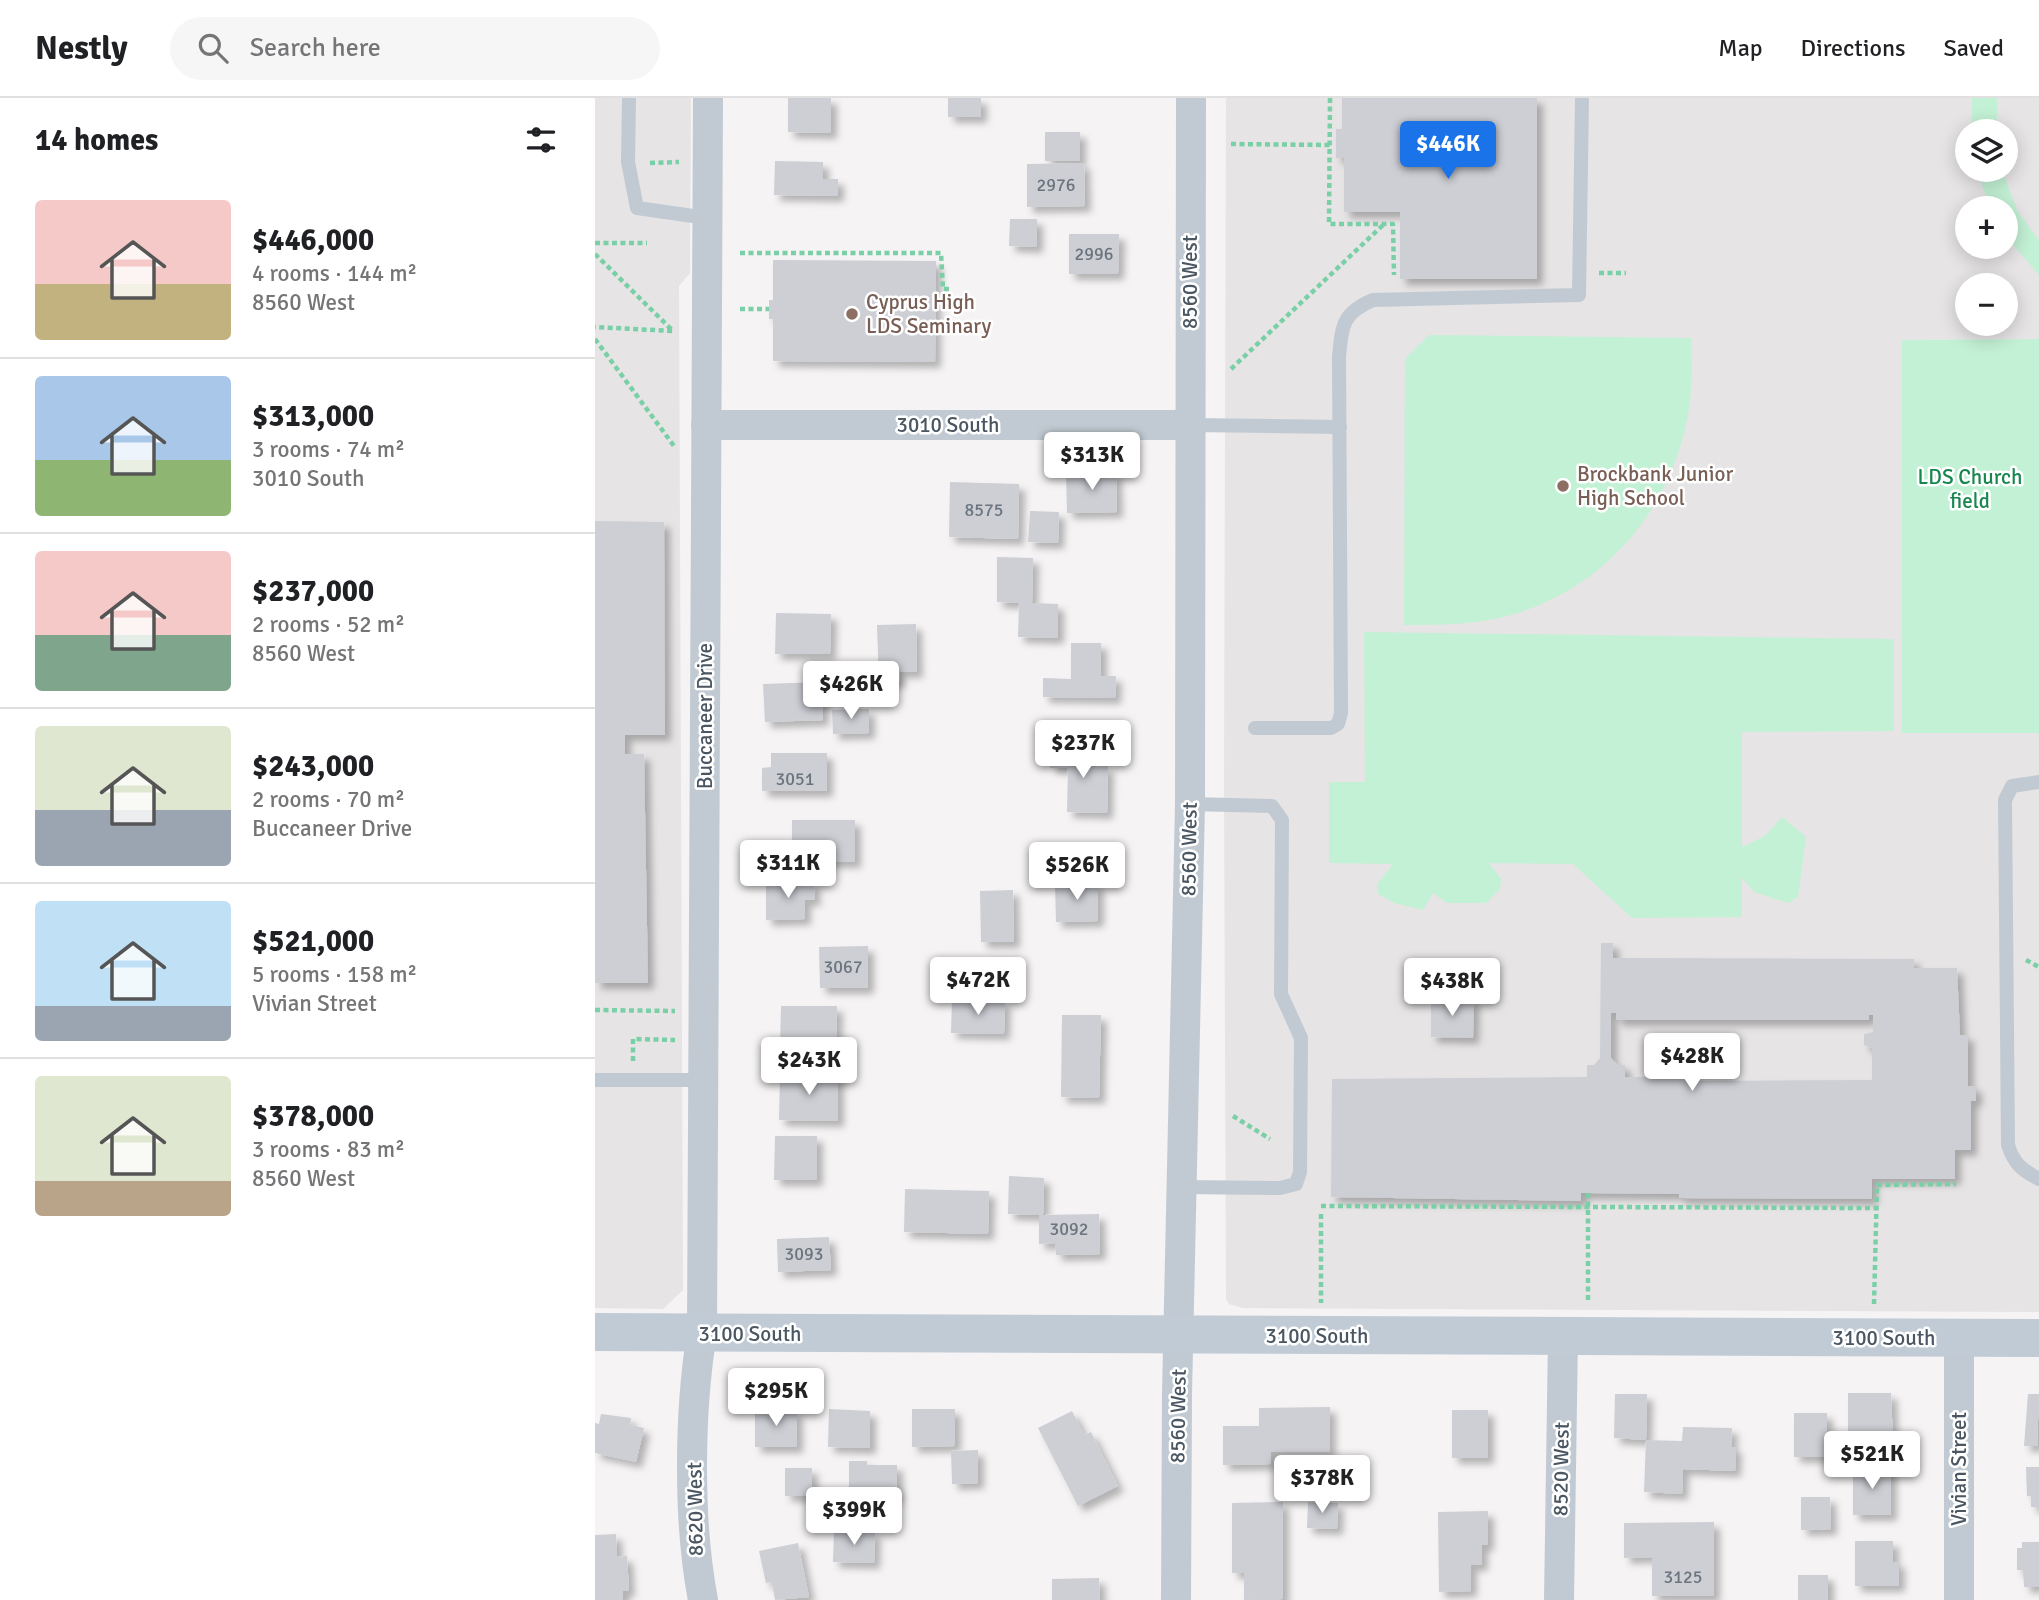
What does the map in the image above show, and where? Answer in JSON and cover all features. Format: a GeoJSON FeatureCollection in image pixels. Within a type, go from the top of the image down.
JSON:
{"type":"FeatureCollection","features":[{"type":"Feature","properties":{"kind":"street","name":"Buccaneer Drive"},"geometry":{"type":"LineString","coordinates":[[702,1334],[708,98]]}},
{"type":"Feature","properties":{"kind":"street","name":"8560 West"},"geometry":{"type":"LineString","coordinates":[[1177,1600],[1190,804],[1191,98]]}},
{"type":"Feature","properties":{"kind":"street","name":"3010 South"},"geometry":{"type":"LineString","coordinates":[[706,425],[1190,425]]}},
{"type":"Feature","properties":{"kind":"street","name":"3100 South"},"geometry":{"type":"LineString","coordinates":[[595,1332],[2039,1338]]}},
{"type":"Feature","properties":{"kind":"street","name":"8620 West"},"geometry":{"type":"LineString","coordinates":[[702,1334],[694,1401],[694,1556],[703,1600]]}},
{"type":"Feature","properties":{"kind":"street","name":"8520 West"},"geometry":{"type":"LineString","coordinates":[[1559,1600],[1563,1337]]}},
{"type":"Feature","properties":{"kind":"street","name":"Vivian Street"},"geometry":{"type":"LineString","coordinates":[[1959,1338],[1959,1600]]}},
{"type":"Feature","properties":{"kind":"lane"},"geometry":{"type":"LineString","coordinates":[[629,98],[628,162],[637,208],[707,218]]}},
{"type":"Feature","properties":{"kind":"lane"},"geometry":{"type":"LineString","coordinates":[[1255,728],[1331,728],[1338,724],[1342,690],[1339,357],[1342,327],[1354,308],[1373,300],[1579,295],[1582,98]]}},
{"type":"Feature","properties":{"kind":"lane"},"geometry":{"type":"LineString","coordinates":[[1190,425],[1340,427]]}},
{"type":"Feature","properties":{"kind":"lane"},"geometry":{"type":"LineString","coordinates":[[2039,782],[2012,786],[2005,800],[2008,1145],[2013,1160],[2020,1169],[2039,1179]]}},
{"type":"Feature","properties":{"kind":"lane"},"geometry":{"type":"LineString","coordinates":[[1183,1187],[1280,1188],[1296,1184],[1300,1172],[1301,1038],[1281,994],[1282,820],[1272,806],[1190,804]]}},
{"type":"Feature","properties":{"kind":"lane"},"geometry":{"type":"LineString","coordinates":[[595,1080],[703,1080]]}},
{"type":"Feature","properties":{"kind":"path"},"geometry":{"type":"LineString","coordinates":[[1330,98],[1329,224],[1393,225],[1395,275]]}},
{"type":"Feature","properties":{"kind":"path"},"geometry":{"type":"LineString","coordinates":[[1231,144],[1330,145]]}},
{"type":"Feature","properties":{"kind":"path"},"geometry":{"type":"LineString","coordinates":[[628,162],[687,162]]}},
{"type":"Feature","properties":{"kind":"path"},"geometry":{"type":"LineString","coordinates":[[1231,369],[1384,225]]}},
{"type":"Feature","properties":{"kind":"path"},"geometry":{"type":"LineString","coordinates":[[595,243],[647,243]]}},
{"type":"Feature","properties":{"kind":"path"},"geometry":{"type":"LineString","coordinates":[[740,253],[941,253],[943,289],[949,289]]}},
{"type":"Feature","properties":{"kind":"path"},"geometry":{"type":"LineString","coordinates":[[595,254],[673,331],[595,327]]}},
{"type":"Feature","properties":{"kind":"path"},"geometry":{"type":"LineString","coordinates":[[740,309],[769,309]]}},
{"type":"Feature","properties":{"kind":"path"},"geometry":{"type":"LineString","coordinates":[[595,339],[674,446]]}},
{"type":"Feature","properties":{"kind":"path"},"geometry":{"type":"LineString","coordinates":[[595,1010],[675,1011]]}},
{"type":"Feature","properties":{"kind":"path"},"geometry":{"type":"LineString","coordinates":[[633,1039],[675,1040]]}},
{"type":"Feature","properties":{"kind":"path"},"geometry":{"type":"LineString","coordinates":[[1233,1116],[1269,1139]]}},
{"type":"Feature","properties":{"kind":"path"},"geometry":{"type":"LineString","coordinates":[[1874,1306],[1874,1208],[1877,1185],[1956,1184]]}},
{"type":"Feature","properties":{"kind":"path"},"geometry":{"type":"LineString","coordinates":[[1588,1193],[1588,1304]]}},
{"type":"Feature","properties":{"kind":"path"},"geometry":{"type":"LineString","coordinates":[[1321,1206],[1874,1208]]}},
{"type":"Feature","properties":{"kind":"path"},"geometry":{"type":"LineString","coordinates":[[1321,1214],[1321,1303]]}},
{"type":"Feature","properties":{"kind":"shaded area"},"geometry":{"type":"Polygon","coordinates":[[[595,98],[691,98],[690,273],[679,286],[683,1290],[663,1309],[595,1308],[595,98]]]}},
{"type":"Feature","properties":{"kind":"shaded area"},"geometry":{"type":"Polygon","coordinates":[[[1226,98],[2039,98],[2039,339],[1902,340],[1903,733],[2039,733],[2039,1312],[1243,1308],[1229,1304],[1226,1299],[1226,98]]]}},
{"type":"Feature","properties":{"kind":"green space"},"geometry":{"type":"Polygon","coordinates":[[[1972,98],[1997,98],[1997,119],[1972,119],[1972,98]]]}},
{"type":"Feature","properties":{"kind":"green space"},"geometry":{"type":"Polygon","coordinates":[[[1981,182],[2006,182],[2012,196],[1986,196],[1981,182]]]}},
{"type":"Feature","properties":{"kind":"green space"},"geometry":{"type":"Polygon","coordinates":[[[2018,211],[2039,240],[2039,275],[2018,251],[2018,211]]]}},
{"type":"Feature","properties":{"kind":"green space"},"geometry":{"type":"Polygon","coordinates":[[[1429,335],[1691,338],[1690,401],[1683,437],[1671,472],[1654,505],[1633,534],[1609,560],[1580,583],[1549,601],[1500,618],[1404,625],[1405,359],[1429,335]]]}},
{"type":"Feature","properties":{"kind":"green space","name":"LDS Church field"},"geometry":{"type":"Polygon","coordinates":[[[2039,339],[2039,733],[1902,733],[1902,340],[2039,339]]]}},
{"type":"Feature","properties":{"kind":"green space"},"geometry":{"type":"Polygon","coordinates":[[[1364,632],[1894,639],[1894,731],[1742,732],[1742,847],[1765,836],[1782,817],[1806,837],[1798,897],[1788,903],[1754,892],[1742,878],[1742,917],[1632,918],[1573,864],[1489,863],[1501,879],[1500,889],[1486,903],[1447,903],[1433,893],[1423,910],[1394,903],[1378,894],[1377,884],[1393,864],[1329,863],[1329,782],[1365,782],[1364,632]]]}},
{"type":"Feature","properties":{"kind":"building"},"geometry":{"type":"Polygon","coordinates":[[[788,98],[831,98],[831,133],[788,132],[788,98]]]}},
{"type":"Feature","properties":{"kind":"building"},"geometry":{"type":"Polygon","coordinates":[[[948,98],[981,98],[981,117],[948,117],[948,98]]]}},
{"type":"Feature","properties":{"kind":"building"},"geometry":{"type":"Polygon","coordinates":[[[1342,98],[1537,98],[1537,279],[1400,279],[1400,212],[1344,212],[1344,158],[1336,158],[1336,129],[1342,129],[1342,98]]]}},
{"type":"Feature","properties":{"kind":"building"},"geometry":{"type":"Polygon","coordinates":[[[1045,132],[1080,132],[1080,161],[1045,161],[1045,132]]]}},
{"type":"Feature","properties":{"kind":"building"},"geometry":{"type":"Polygon","coordinates":[[[775,161],[823,162],[823,179],[838,179],[838,196],[774,195],[775,161]]]}},
{"type":"Feature","properties":{"kind":"building"},"geometry":{"type":"Polygon","coordinates":[[[1084,163],[1085,206],[1027,207],[1027,164],[1084,163]]]}},
{"type":"Feature","properties":{"kind":"building"},"geometry":{"type":"Polygon","coordinates":[[[1010,219],[1037,219],[1037,247],[1009,246],[1010,219]]]}},
{"type":"Feature","properties":{"kind":"building"},"geometry":{"type":"Polygon","coordinates":[[[1069,234],[1119,234],[1118,274],[1069,274],[1069,234]]]}},
{"type":"Feature","properties":{"kind":"building","name":"Cyprus High LDS Seminary"},"geometry":{"type":"Polygon","coordinates":[[[773,260],[936,261],[935,362],[773,361],[773,319],[769,319],[769,300],[773,300],[773,260]]]}},
{"type":"Feature","properties":{"kind":"building"},"geometry":{"type":"Polygon","coordinates":[[[1116,472],[1117,512],[1067,513],[1066,473],[1116,472]]]}},
{"type":"Feature","properties":{"kind":"building"},"geometry":{"type":"Polygon","coordinates":[[[950,482],[1019,484],[1018,539],[949,537],[950,482]]]}},
{"type":"Feature","properties":{"kind":"building"},"geometry":{"type":"Polygon","coordinates":[[[1030,511],[1059,512],[1058,543],[1028,542],[1030,511]]]}},
{"type":"Feature","properties":{"kind":"building"},"geometry":{"type":"Polygon","coordinates":[[[595,521],[664,522],[665,735],[625,735],[625,754],[644,754],[648,983],[595,983],[595,521]]]}},
{"type":"Feature","properties":{"kind":"building"},"geometry":{"type":"Polygon","coordinates":[[[997,557],[1033,558],[1032,603],[1058,604],[1058,638],[1018,637],[1019,603],[997,602],[997,557]]]}},
{"type":"Feature","properties":{"kind":"building"},"geometry":{"type":"Polygon","coordinates":[[[776,613],[831,614],[830,654],[775,654],[776,613]]]}},
{"type":"Feature","properties":{"kind":"building"},"geometry":{"type":"Polygon","coordinates":[[[916,624],[917,672],[899,672],[900,682],[879,682],[877,625],[916,624]]]}},
{"type":"Feature","properties":{"kind":"building"},"geometry":{"type":"Polygon","coordinates":[[[1071,643],[1101,643],[1101,676],[1116,676],[1115,698],[1043,697],[1043,678],[1071,679],[1071,643]]]}},
{"type":"Feature","properties":{"kind":"building"},"geometry":{"type":"Polygon","coordinates":[[[822,682],[823,720],[765,722],[763,684],[822,682]]]}},
{"type":"Feature","properties":{"kind":"building"},"geometry":{"type":"Polygon","coordinates":[[[869,709],[869,733],[833,734],[832,710],[869,709]]]}},
{"type":"Feature","properties":{"kind":"building"},"geometry":{"type":"Polygon","coordinates":[[[1050,748],[1095,749],[1095,766],[1108,766],[1107,813],[1067,812],[1068,768],[1050,768],[1050,748]]]}},
{"type":"Feature","properties":{"kind":"building"},"geometry":{"type":"Polygon","coordinates":[[[771,753],[827,753],[827,791],[762,791],[762,768],[771,767],[771,753]]]}},
{"type":"Feature","properties":{"kind":"building"},"geometry":{"type":"Polygon","coordinates":[[[792,820],[855,820],[855,862],[804,862],[804,844],[792,844],[792,820]]]}},
{"type":"Feature","properties":{"kind":"building"},"geometry":{"type":"Polygon","coordinates":[[[814,882],[815,900],[805,900],[805,919],[766,920],[766,883],[814,882]]]}},
{"type":"Feature","properties":{"kind":"building"},"geometry":{"type":"Polygon","coordinates":[[[1098,883],[1098,921],[1056,922],[1055,884],[1098,883]]]}},
{"type":"Feature","properties":{"kind":"building"},"geometry":{"type":"Polygon","coordinates":[[[1013,890],[1014,942],[981,942],[980,891],[1013,890]]]}},
{"type":"Feature","properties":{"kind":"building"},"geometry":{"type":"Polygon","coordinates":[[[1601,943],[1613,943],[1613,958],[1914,959],[1914,968],[1957,968],[1960,1035],[1968,1035],[1968,1086],[1976,1086],[1976,1101],[1971,1101],[1971,1150],[1955,1150],[1955,1179],[1872,1179],[1872,1199],[1679,1198],[1679,1194],[1588,1193],[1581,1193],[1581,1201],[1331,1197],[1332,1079],[1587,1077],[1587,1065],[1594,1065],[1600,1058],[1601,943]],[[1611,1013],[1611,1058],[1618,1065],[1625,1065],[1625,1077],[1681,1077],[1681,1081],[1872,1080],[1872,1048],[1864,1045],[1864,1034],[1873,1032],[1873,1015],[1869,1015],[1869,1020],[1616,1020],[1616,1013],[1611,1013]]]}},
{"type":"Feature","properties":{"kind":"building"},"geometry":{"type":"Polygon","coordinates":[[[868,946],[868,988],[820,988],[819,947],[868,946]]]}},
{"type":"Feature","properties":{"kind":"building"},"geometry":{"type":"Polygon","coordinates":[[[1431,999],[1474,999],[1473,1038],[1431,1037],[1431,999]]]}},
{"type":"Feature","properties":{"kind":"building"},"geometry":{"type":"Polygon","coordinates":[[[952,1000],[1005,1001],[1004,1034],[951,1033],[952,1000]]]}},
{"type":"Feature","properties":{"kind":"building"},"geometry":{"type":"Polygon","coordinates":[[[781,1006],[837,1006],[836,1048],[780,1051],[781,1006]]]}},
{"type":"Feature","properties":{"kind":"building"},"geometry":{"type":"Polygon","coordinates":[[[1062,1015],[1101,1015],[1099,1098],[1061,1097],[1062,1015]]]}},
{"type":"Feature","properties":{"kind":"building"},"geometry":{"type":"Polygon","coordinates":[[[780,1074],[838,1074],[838,1121],[779,1120],[780,1074]]]}},
{"type":"Feature","properties":{"kind":"building"},"geometry":{"type":"Polygon","coordinates":[[[775,1136],[817,1136],[817,1180],[774,1180],[775,1136]]]}},
{"type":"Feature","properties":{"kind":"building"},"geometry":{"type":"Polygon","coordinates":[[[1009,1176],[1044,1178],[1043,1215],[1099,1214],[1100,1254],[1056,1255],[1055,1243],[1039,1244],[1039,1215],[1008,1214],[1009,1176]]]}},
{"type":"Feature","properties":{"kind":"building"},"geometry":{"type":"Polygon","coordinates":[[[905,1189],[989,1191],[988,1234],[904,1232],[905,1189]]]}},
{"type":"Feature","properties":{"kind":"building"},"geometry":{"type":"Polygon","coordinates":[[[829,1237],[831,1270],[778,1272],[777,1239],[829,1237]]]}},
{"type":"Feature","properties":{"kind":"building"},"geometry":{"type":"Polygon","coordinates":[[[1848,1393],[1891,1393],[1893,1442],[1848,1441],[1848,1393]]]}},
{"type":"Feature","properties":{"kind":"building"},"geometry":{"type":"Polygon","coordinates":[[[1615,1394],[1647,1394],[1646,1440],[1614,1438],[1615,1394]]]}},
{"type":"Feature","properties":{"kind":"building"},"geometry":{"type":"Polygon","coordinates":[[[2028,1394],[2039,1394],[2037,1446],[2024,1446],[2028,1394]]]}},
{"type":"Feature","properties":{"kind":"building"},"geometry":{"type":"Polygon","coordinates":[[[1330,1407],[1330,1452],[1271,1452],[1271,1464],[1223,1465],[1223,1426],[1259,1426],[1259,1408],[1330,1407]]]}},
{"type":"Feature","properties":{"kind":"building"},"geometry":{"type":"Polygon","coordinates":[[[755,1409],[797,1411],[797,1447],[755,1447],[755,1409]]]}},
{"type":"Feature","properties":{"kind":"building"},"geometry":{"type":"Polygon","coordinates":[[[829,1409],[870,1411],[870,1448],[828,1447],[829,1409]]]}},
{"type":"Feature","properties":{"kind":"building"},"geometry":{"type":"Polygon","coordinates":[[[912,1409],[955,1409],[955,1446],[912,1447],[912,1409]]]}},
{"type":"Feature","properties":{"kind":"building"},"geometry":{"type":"Polygon","coordinates":[[[1452,1410],[1488,1410],[1488,1458],[1452,1458],[1452,1410]]]}},
{"type":"Feature","properties":{"kind":"building"},"geometry":{"type":"Polygon","coordinates":[[[1072,1411],[1084,1435],[1091,1432],[1118,1486],[1078,1506],[1038,1428],[1072,1411]]]}},
{"type":"Feature","properties":{"kind":"building"},"geometry":{"type":"Polygon","coordinates":[[[1794,1413],[1827,1413],[1827,1457],[1794,1457],[1794,1413]]]}},
{"type":"Feature","properties":{"kind":"building"},"geometry":{"type":"Polygon","coordinates":[[[601,1414],[631,1418],[630,1425],[644,1428],[636,1462],[595,1453],[595,1423],[599,1424],[601,1414]]]}},
{"type":"Feature","properties":{"kind":"building"},"geometry":{"type":"Polygon","coordinates":[[[1683,1427],[1732,1428],[1731,1447],[1736,1447],[1735,1471],[1683,1469],[1682,1494],[1644,1492],[1646,1440],[1682,1441],[1683,1427]]]}},
{"type":"Feature","properties":{"kind":"building"},"geometry":{"type":"Polygon","coordinates":[[[978,1450],[978,1483],[952,1484],[951,1451],[978,1450]]]}},
{"type":"Feature","properties":{"kind":"building"},"geometry":{"type":"Polygon","coordinates":[[[849,1461],[867,1461],[867,1465],[897,1465],[897,1498],[849,1499],[849,1461]]]}},
{"type":"Feature","properties":{"kind":"building"},"geometry":{"type":"Polygon","coordinates":[[[1891,1466],[1891,1515],[1853,1515],[1853,1467],[1891,1466]]]}},
{"type":"Feature","properties":{"kind":"building"},"geometry":{"type":"Polygon","coordinates":[[[2026,1467],[2039,1467],[2039,1507],[2031,1507],[2031,1496],[2027,1496],[2026,1467]]]}},
{"type":"Feature","properties":{"kind":"building"},"geometry":{"type":"Polygon","coordinates":[[[785,1468],[812,1468],[812,1496],[785,1496],[785,1468]]]}},
{"type":"Feature","properties":{"kind":"building"},"geometry":{"type":"Polygon","coordinates":[[[1801,1497],[1830,1497],[1831,1529],[1801,1530],[1801,1497]]]}},
{"type":"Feature","properties":{"kind":"building"},"geometry":{"type":"Polygon","coordinates":[[[1283,1502],[1283,1599],[1244,1600],[1244,1573],[1232,1573],[1232,1503],[1283,1502]]]}},
{"type":"Feature","properties":{"kind":"building"},"geometry":{"type":"Polygon","coordinates":[[[1308,1502],[1338,1503],[1337,1529],[1307,1528],[1308,1502]]]}},
{"type":"Feature","properties":{"kind":"building"},"geometry":{"type":"Polygon","coordinates":[[[1488,1511],[1488,1545],[1482,1545],[1482,1565],[1471,1565],[1471,1591],[1439,1592],[1438,1512],[1488,1511]]]}},
{"type":"Feature","properties":{"kind":"building"},"geometry":{"type":"Polygon","coordinates":[[[1714,1522],[1714,1596],[1652,1596],[1652,1557],[1624,1558],[1624,1523],[1714,1522]]]}},
{"type":"Feature","properties":{"kind":"building"},"geometry":{"type":"Polygon","coordinates":[[[834,1531],[875,1532],[874,1563],[833,1562],[834,1531]]]}},
{"type":"Feature","properties":{"kind":"building"},"geometry":{"type":"Polygon","coordinates":[[[616,1534],[617,1557],[627,1556],[629,1591],[623,1591],[623,1600],[595,1600],[595,1535],[616,1534]]]}},
{"type":"Feature","properties":{"kind":"building"},"geometry":{"type":"Polygon","coordinates":[[[1855,1541],[1893,1541],[1893,1562],[1899,1562],[1899,1586],[1855,1586],[1855,1541]]]}},
{"type":"Feature","properties":{"kind":"building"},"geometry":{"type":"Polygon","coordinates":[[[2022,1542],[2039,1542],[2039,1587],[2024,1587],[2023,1570],[2017,1570],[2017,1548],[2022,1548],[2022,1542]]]}},
{"type":"Feature","properties":{"kind":"building"},"geometry":{"type":"Polygon","coordinates":[[[798,1543],[809,1597],[775,1600],[772,1582],[766,1583],[759,1551],[798,1543]]]}},
{"type":"Feature","properties":{"kind":"building"},"geometry":{"type":"Polygon","coordinates":[[[1798,1575],[1828,1575],[1828,1600],[1798,1600],[1798,1575]]]}},
{"type":"Feature","properties":{"kind":"building"},"geometry":{"type":"Polygon","coordinates":[[[1099,1578],[1100,1600],[1052,1600],[1052,1579],[1099,1578]]]}},
{"type":"Feature","properties":{"kind":"place","name":"Cyprus High LDS Seminary"},"geometry":{"type":"Point","coordinates":[852,314]}},
{"type":"Feature","properties":{"kind":"place","name":"Brockbank Junior High School"},"geometry":{"type":"Point","coordinates":[1563,486]}}]}
